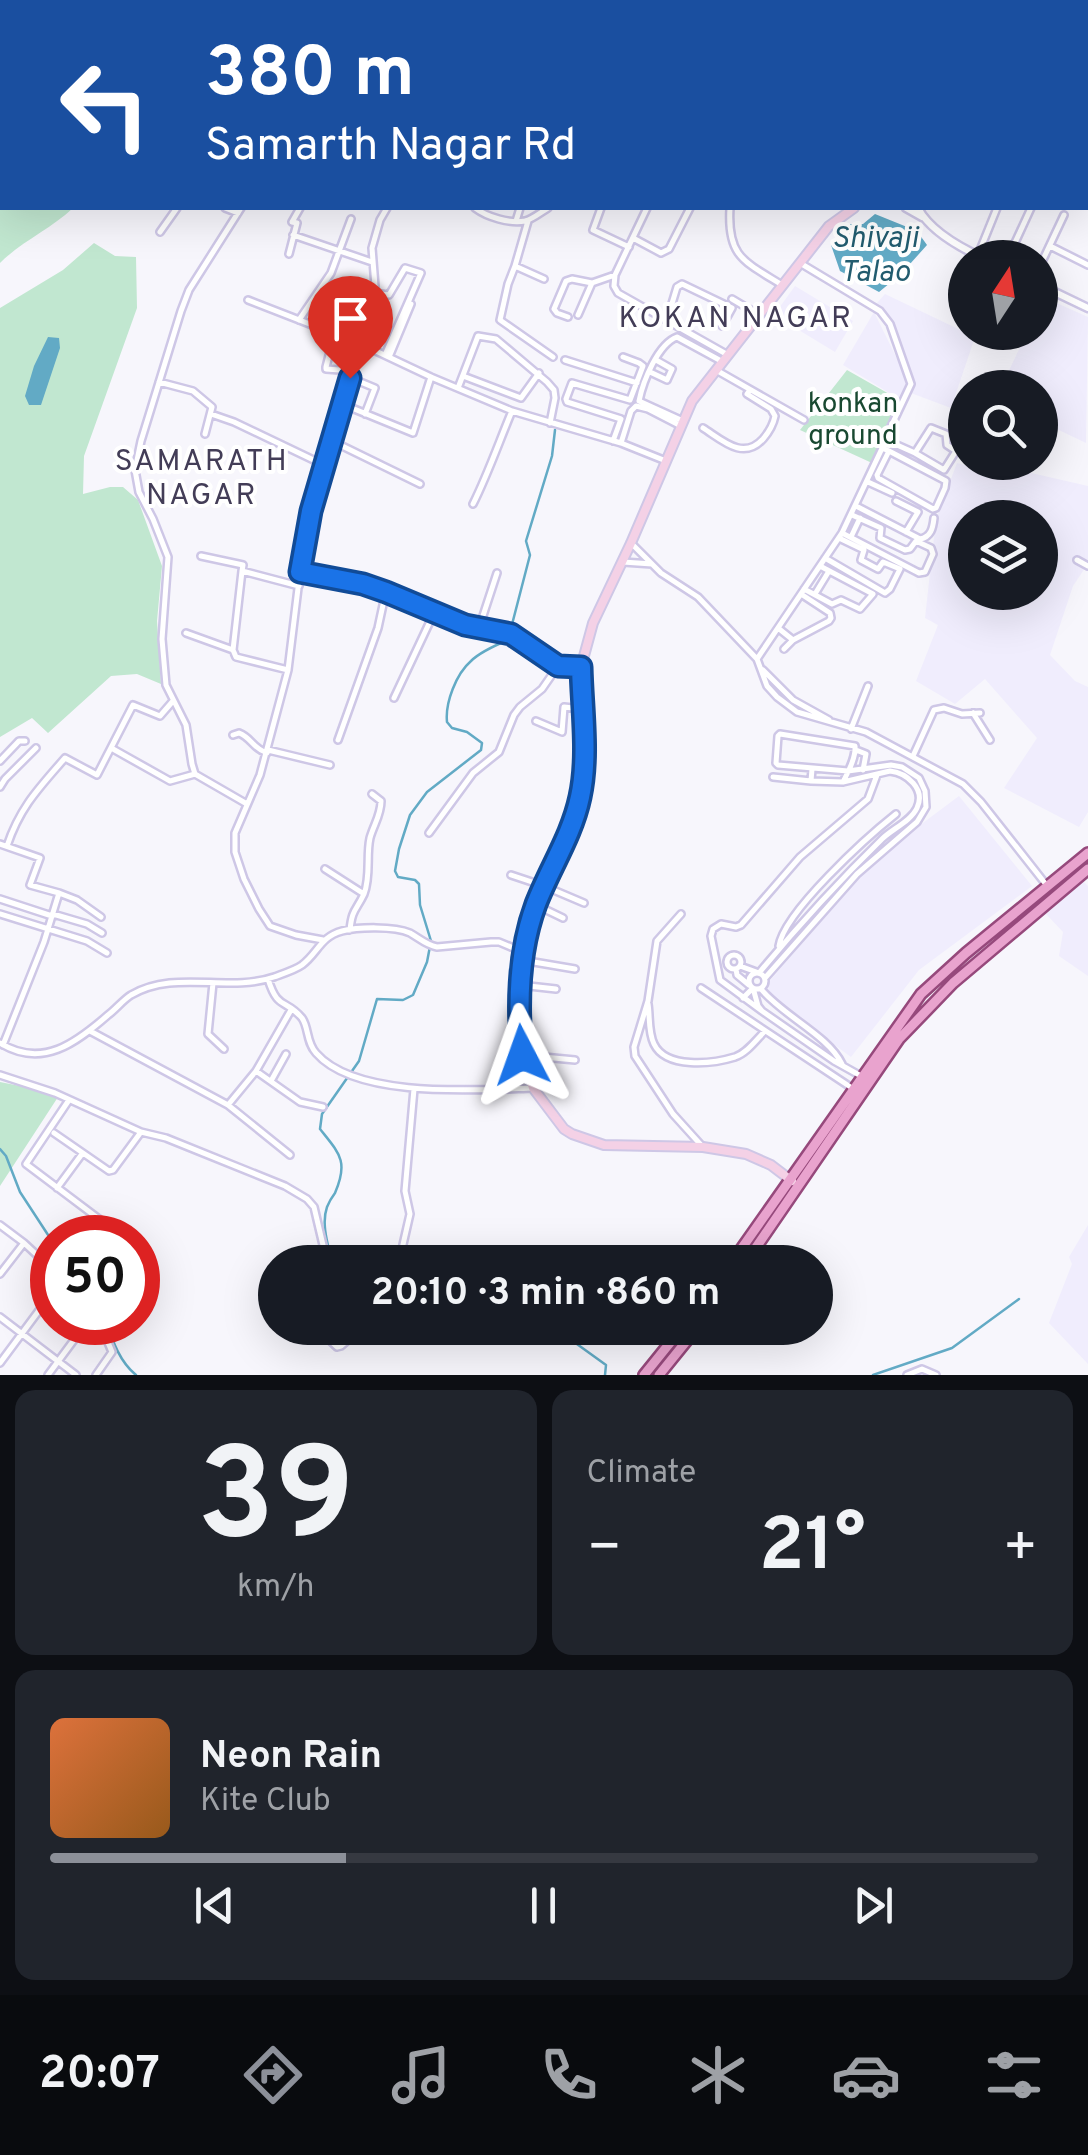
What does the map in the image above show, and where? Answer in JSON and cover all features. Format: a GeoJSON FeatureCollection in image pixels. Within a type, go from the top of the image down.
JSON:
{"type":"FeatureCollection","features":[{"type":"Feature","properties":{"kind":"main road"},"geometry":{"type":"LineString","coordinates":[[799,1187],[771,1165],[746,1154],[703,1147],[604,1145],[564,1128],[533,1088],[522,1055],[517,1015],[523,956],[536,905],[580,797],[581,667],[594,623],[692,401],[829,226],[851,210]]}},
{"type":"Feature","properties":{"kind":"main road"},"geometry":{"type":"LineString","coordinates":[[744,1245],[921,994],[1088,853]]}},
{"type":"Feature","properties":{"kind":"main road"},"geometry":{"type":"LineString","coordinates":[[758,1245],[899,1039],[953,982],[1088,869]]}},
{"type":"Feature","properties":{"kind":"main road"},"geometry":{"type":"LineString","coordinates":[[644,1375],[668,1345]]}},
{"type":"Feature","properties":{"kind":"main road"},"geometry":{"type":"LineString","coordinates":[[659,1375],[683,1345]]}},
{"type":"Feature","properties":{"kind":"street"},"geometry":{"type":"LineString","coordinates":[[160,232],[176,210]]}},
{"type":"Feature","properties":{"kind":"street"},"geometry":{"type":"LineString","coordinates":[[240,210],[190,290],[135,470],[139,492],[168,557],[162,639],[166,685],[186,725],[188,750],[196,774],[247,804]]}},
{"type":"Feature","properties":{"kind":"street"},"geometry":{"type":"LineString","coordinates":[[289,254],[297,223],[292,222],[299,210]]}},
{"type":"Feature","properties":{"kind":"street"},"geometry":{"type":"LineString","coordinates":[[323,940],[270,926],[258,908],[235,852],[235,832],[267,752],[288,670],[311,511],[361,345],[374,292],[372,248],[386,210]]}},
{"type":"Feature","properties":{"kind":"street"},"geometry":{"type":"LineString","coordinates":[[478,210],[516,221],[528,221],[545,210]]}},
{"type":"Feature","properties":{"kind":"street"},"geometry":{"type":"LineString","coordinates":[[516,221],[519,210]]}},
{"type":"Feature","properties":{"kind":"street"},"geometry":{"type":"LineString","coordinates":[[600,210],[593,230],[629,246]]}},
{"type":"Feature","properties":{"kind":"street"},"geometry":{"type":"LineString","coordinates":[[646,210],[615,275],[614,286],[722,362],[746,391],[772,409],[775,416],[767,434],[748,450],[702,428]]}},
{"type":"Feature","properties":{"kind":"street"},"geometry":{"type":"LineString","coordinates":[[633,238],[665,252],[689,210]]}},
{"type":"Feature","properties":{"kind":"street"},"geometry":{"type":"LineString","coordinates":[[730,210],[734,249],[750,266],[783,285]]}},
{"type":"Feature","properties":{"kind":"street"},"geometry":{"type":"LineString","coordinates":[[909,210],[952,240]]}},
{"type":"Feature","properties":{"kind":"street"},"geometry":{"type":"LineString","coordinates":[[919,210],[923,218]]}},
{"type":"Feature","properties":{"kind":"street"},"geometry":{"type":"LineString","coordinates":[[986,240],[996,210]]}},
{"type":"Feature","properties":{"kind":"street"},"geometry":{"type":"LineString","coordinates":[[1016,240],[1030,210]]}},
{"type":"Feature","properties":{"kind":"street"},"geometry":{"type":"LineString","coordinates":[[1053,240],[1064,215]]}},
{"type":"Feature","properties":{"kind":"street"},"geometry":{"type":"LineString","coordinates":[[300,320],[331,273],[351,219]]}},
{"type":"Feature","properties":{"kind":"street"},"geometry":{"type":"LineString","coordinates":[[528,221],[500,320],[553,357]]}},
{"type":"Feature","properties":{"kind":"street"},"geometry":{"type":"LineString","coordinates":[[293,235],[372,262]]}},
{"type":"Feature","properties":{"kind":"street"},"geometry":{"type":"LineString","coordinates":[[1058,250],[1088,265]]}},
{"type":"Feature","properties":{"kind":"street"},"geometry":{"type":"LineString","coordinates":[[800,263],[880,311],[890,324],[911,384],[887,435]]}},
{"type":"Feature","properties":{"kind":"street"},"geometry":{"type":"LineString","coordinates":[[515,266],[544,280]]}},
{"type":"Feature","properties":{"kind":"street"},"geometry":{"type":"LineString","coordinates":[[374,292],[389,294],[405,268],[420,272],[387,356]]}},
{"type":"Feature","properties":{"kind":"street"},"geometry":{"type":"LineString","coordinates":[[568,317],[554,309],[566,280],[592,283],[615,275]]}},
{"type":"Feature","properties":{"kind":"street"},"geometry":{"type":"LineString","coordinates":[[387,356],[422,278]]}},
{"type":"Feature","properties":{"kind":"street"},"geometry":{"type":"LineString","coordinates":[[578,315],[592,283]]}},
{"type":"Feature","properties":{"kind":"street"},"geometry":{"type":"LineString","coordinates":[[667,320],[677,287],[682,284],[732,308],[722,326]]}},
{"type":"Feature","properties":{"kind":"street"},"geometry":{"type":"LineString","coordinates":[[1058,293],[1088,308]]}},
{"type":"Feature","properties":{"kind":"street"},"geometry":{"type":"LineString","coordinates":[[732,298],[759,316]]}},
{"type":"Feature","properties":{"kind":"street"},"geometry":{"type":"LineString","coordinates":[[248,300],[512,410],[666,461]]}},
{"type":"Feature","properties":{"kind":"street"},"geometry":{"type":"LineString","coordinates":[[370,349],[382,315]]}},
{"type":"Feature","properties":{"kind":"street"},"geometry":{"type":"LineString","coordinates":[[458,388],[475,340],[482,336],[496,340],[540,373],[554,390],[550,423]]}},
{"type":"Feature","properties":{"kind":"street"},"geometry":{"type":"LineString","coordinates":[[682,424],[638,401],[656,360],[668,342],[678,337],[722,362]]}},
{"type":"Feature","properties":{"kind":"street"},"geometry":{"type":"LineString","coordinates":[[361,345],[332,340],[326,368],[352,375],[376,388],[367,410]]}},
{"type":"Feature","properties":{"kind":"street"},"geometry":{"type":"LineString","coordinates":[[612,441],[621,420],[566,398],[572,383],[630,400],[642,364],[623,357]]}},
{"type":"Feature","properties":{"kind":"street"},"geometry":{"type":"LineString","coordinates":[[565,360],[636,384]]}},
{"type":"Feature","properties":{"kind":"street"},"geometry":{"type":"LineString","coordinates":[[650,372],[667,380],[672,371],[656,360]]}},
{"type":"Feature","properties":{"kind":"street"},"geometry":{"type":"LineString","coordinates":[[462,376],[521,398],[540,373]]}},
{"type":"Feature","properties":{"kind":"street"},"geometry":{"type":"LineString","coordinates":[[359,404],[414,433],[431,377]]}},
{"type":"Feature","properties":{"kind":"street"},"geometry":{"type":"LineString","coordinates":[[159,382],[193,390],[212,407],[205,434]]}},
{"type":"Feature","properties":{"kind":"street"},"geometry":{"type":"LineString","coordinates":[[746,391],[804,420]]}},
{"type":"Feature","properties":{"kind":"street"},"geometry":{"type":"LineString","coordinates":[[342,404],[367,410]]}},
{"type":"Feature","properties":{"kind":"street"},"geometry":{"type":"LineString","coordinates":[[621,444],[636,406],[682,424]]}},
{"type":"Feature","properties":{"kind":"street"},"geometry":{"type":"LineString","coordinates":[[473,504],[512,410]]}},
{"type":"Feature","properties":{"kind":"street"},"geometry":{"type":"LineString","coordinates":[[211,414],[324,465]]}},
{"type":"Feature","properties":{"kind":"street"},"geometry":{"type":"LineString","coordinates":[[885,450],[946,481],[936,508],[878,478],[877,474],[885,450],[888,441],[944,470],[956,451],[947,445],[946,434],[931,428],[914,453]]}},
{"type":"Feature","properties":{"kind":"street"},"geometry":{"type":"LineString","coordinates":[[332,441],[420,484]]}},
{"type":"Feature","properties":{"kind":"street"},"geometry":{"type":"LineString","coordinates":[[758,658],[841,536],[885,450]]}},
{"type":"Feature","properties":{"kind":"street"},"geometry":{"type":"LineString","coordinates":[[868,482],[892,493]]}},
{"type":"Feature","properties":{"kind":"street"},"geometry":{"type":"LineString","coordinates":[[896,501],[918,512],[906,532]]}},
{"type":"Feature","properties":{"kind":"street"},"geometry":{"type":"LineString","coordinates":[[856,506],[920,539],[932,530],[934,518]]}},
{"type":"Feature","properties":{"kind":"street"},"geometry":{"type":"LineString","coordinates":[[841,536],[919,573],[925,572],[933,554],[931,548],[916,541],[905,550],[880,538],[881,528],[852,515]]}},
{"type":"Feature","properties":{"kind":"street"},"geometry":{"type":"LineString","coordinates":[[850,537],[860,518]]}},
{"type":"Feature","properties":{"kind":"street"},"geometry":{"type":"LineString","coordinates":[[826,558],[885,593],[890,589],[900,568],[884,561],[878,569],[861,560],[864,550],[841,536]]}},
{"type":"Feature","properties":{"kind":"street"},"geometry":{"type":"LineString","coordinates":[[632,543],[652,564],[698,598],[758,658],[767,686],[784,703],[797,712],[866,732],[967,788],[1056,896]]}},
{"type":"Feature","properties":{"kind":"street"},"geometry":{"type":"LineString","coordinates":[[201,556],[242,565],[233,650],[236,657],[288,670]]}},
{"type":"Feature","properties":{"kind":"street"},"geometry":{"type":"LineString","coordinates":[[1077,560],[1088,566]]}},
{"type":"Feature","properties":{"kind":"street"},"geometry":{"type":"LineString","coordinates":[[623,562],[652,564]]}},
{"type":"Feature","properties":{"kind":"street"},"geometry":{"type":"LineString","coordinates":[[803,592],[832,604],[841,600],[860,609],[872,596],[820,566]]}},
{"type":"Feature","properties":{"kind":"street"},"geometry":{"type":"LineString","coordinates":[[242,570],[299,586]]}},
{"type":"Feature","properties":{"kind":"street"},"geometry":{"type":"LineString","coordinates":[[814,595],[829,570]]}},
{"type":"Feature","properties":{"kind":"street"},"geometry":{"type":"LineString","coordinates":[[300,572],[363,584],[479,628],[509,634],[558,666],[581,667]]}},
{"type":"Feature","properties":{"kind":"street"},"geometry":{"type":"LineString","coordinates":[[479,628],[497,574]]}},
{"type":"Feature","properties":{"kind":"street"},"geometry":{"type":"LineString","coordinates":[[338,740],[378,628],[386,592]]}},
{"type":"Feature","properties":{"kind":"street"},"geometry":{"type":"LineString","coordinates":[[784,650],[793,640],[829,621],[832,615],[803,592]]}},
{"type":"Feature","properties":{"kind":"street"},"geometry":{"type":"LineString","coordinates":[[394,698],[434,612]]}},
{"type":"Feature","properties":{"kind":"street"},"geometry":{"type":"LineString","coordinates":[[778,628],[793,640]]}},
{"type":"Feature","properties":{"kind":"street"},"geometry":{"type":"LineString","coordinates":[[186,633],[233,650]]}},
{"type":"Feature","properties":{"kind":"street"},"geometry":{"type":"LineString","coordinates":[[429,833],[473,773],[499,752],[514,715],[542,689],[558,666]]}},
{"type":"Feature","properties":{"kind":"street"},"geometry":{"type":"LineString","coordinates":[[851,729],[868,686]]}},
{"type":"Feature","properties":{"kind":"street"},"geometry":{"type":"LineString","coordinates":[[101,917],[77,900],[30,885],[40,858],[4,845],[28,801],[65,758],[97,775],[133,705],[160,716],[173,702]]}},
{"type":"Feature","properties":{"kind":"street"},"geometry":{"type":"LineString","coordinates":[[536,721],[562,732],[564,708],[582,709]]}},
{"type":"Feature","properties":{"kind":"street"},"geometry":{"type":"LineString","coordinates":[[913,756],[934,710],[976,713],[990,740]]}},
{"type":"Feature","properties":{"kind":"street"},"geometry":{"type":"LineString","coordinates":[[233,735],[244,735],[256,750],[330,766]]}},
{"type":"Feature","properties":{"kind":"street"},"geometry":{"type":"LineString","coordinates":[[743,998],[754,987],[764,986],[762,976],[779,949],[886,835],[916,811],[920,798],[910,779],[898,772],[778,766],[778,736],[851,745],[866,754],[863,770]]}},
{"type":"Feature","properties":{"kind":"street"},"geometry":{"type":"LineString","coordinates":[[0,761],[24,741]]}},
{"type":"Feature","properties":{"kind":"street"},"geometry":{"type":"LineString","coordinates":[[0,787],[36,748]]}},
{"type":"Feature","properties":{"kind":"street"},"geometry":{"type":"LineString","coordinates":[[112,748],[170,781],[196,774]]}},
{"type":"Feature","properties":{"kind":"street"},"geometry":{"type":"LineString","coordinates":[[844,782],[856,750]]}},
{"type":"Feature","properties":{"kind":"street"},"geometry":{"type":"LineString","coordinates":[[772,777],[844,782],[902,766],[919,778],[925,791],[922,815],[855,872]]}},
{"type":"Feature","properties":{"kind":"street"},"geometry":{"type":"LineString","coordinates":[[811,781],[812,769]]}},
{"type":"Feature","properties":{"kind":"street"},"geometry":{"type":"LineString","coordinates":[[862,1076],[834,1061],[720,980],[712,936],[713,929],[721,924],[741,925],[800,857],[868,799],[878,771]]}},
{"type":"Feature","properties":{"kind":"street"},"geometry":{"type":"LineString","coordinates":[[350,930],[352,913],[364,894],[369,842],[381,813],[380,801],[372,794]]}},
{"type":"Feature","properties":{"kind":"street"},"geometry":{"type":"LineString","coordinates":[[779,949],[780,938],[807,901],[896,814]]}},
{"type":"Feature","properties":{"kind":"street"},"geometry":{"type":"LineString","coordinates":[[905,820],[912,826]]}},
{"type":"Feature","properties":{"kind":"street"},"geometry":{"type":"LineString","coordinates":[[879,828],[886,835]]}},
{"type":"Feature","properties":{"kind":"street"},"geometry":{"type":"LineString","coordinates":[[846,860],[855,872]]}},
{"type":"Feature","properties":{"kind":"street"},"geometry":{"type":"LineString","coordinates":[[325,869],[364,894]]}},
{"type":"Feature","properties":{"kind":"street"},"geometry":{"type":"LineString","coordinates":[[511,875],[584,903]]}},
{"type":"Feature","properties":{"kind":"street"},"geometry":{"type":"LineString","coordinates":[[59,893],[1,1044],[29,1054],[47,1054],[90,1031],[132,995],[154,986],[190,980],[225,985],[268,979],[302,964],[323,940],[350,930],[406,931],[433,946],[490,942],[523,956],[575,969]]}},
{"type":"Feature","properties":{"kind":"street"},"geometry":{"type":"LineString","coordinates":[[0,900],[88,924],[102,933]]}},
{"type":"Feature","properties":{"kind":"street"},"geometry":{"type":"LineString","coordinates":[[807,901],[817,911]]}},
{"type":"Feature","properties":{"kind":"street"},"geometry":{"type":"LineString","coordinates":[[536,905],[563,918]]}},
{"type":"Feature","properties":{"kind":"street"},"geometry":{"type":"LineString","coordinates":[[762,976],[817,911]]}},
{"type":"Feature","properties":{"kind":"street"},"geometry":{"type":"LineString","coordinates":[[0,914],[87,942],[107,953]]}},
{"type":"Feature","properties":{"kind":"street"},"geometry":{"type":"LineString","coordinates":[[680,914],[657,941],[648,1001],[634,1047],[636,1061],[672,1114],[703,1147]]}},
{"type":"Feature","properties":{"kind":"street"},"geometry":{"type":"LineString","coordinates":[[727,956],[728,966],[762,976]]}},
{"type":"Feature","properties":{"kind":"street"},"geometry":{"type":"LineString","coordinates":[[738,968],[737,975],[825,1043],[842,1064]]}},
{"type":"Feature","properties":{"kind":"street"},"geometry":{"type":"LineString","coordinates":[[762,976],[755,972],[749,978],[762,1011]]}},
{"type":"Feature","properties":{"kind":"street"},"geometry":{"type":"LineString","coordinates":[[268,979],[274,998],[302,1018],[314,1052],[332,1068],[350,1076],[414,1088],[533,1088]]}},
{"type":"Feature","properties":{"kind":"street"},"geometry":{"type":"LineString","coordinates":[[213,983],[208,1034],[224,1049]]}},
{"type":"Feature","properties":{"kind":"street"},"geometry":{"type":"LineString","coordinates":[[520,985],[556,989]]}},
{"type":"Feature","properties":{"kind":"street"},"geometry":{"type":"LineString","coordinates":[[700,988],[853,1089]]}},
{"type":"Feature","properties":{"kind":"street"},"geometry":{"type":"LineString","coordinates":[[648,1001],[655,1047],[676,1062],[736,1057],[765,1030]]}},
{"type":"Feature","properties":{"kind":"street"},"geometry":{"type":"LineString","coordinates":[[228,1105],[256,1071],[291,1010]]}},
{"type":"Feature","properties":{"kind":"street"},"geometry":{"type":"LineString","coordinates":[[90,1031],[228,1105],[290,1155]]}},
{"type":"Feature","properties":{"kind":"street"},"geometry":{"type":"LineString","coordinates":[[271,1081],[286,1054]]}},
{"type":"Feature","properties":{"kind":"street"},"geometry":{"type":"LineString","coordinates":[[522,1055],[575,1060]]}},
{"type":"Feature","properties":{"kind":"street"},"geometry":{"type":"LineString","coordinates":[[256,1071],[300,1102],[323,1108]]}},
{"type":"Feature","properties":{"kind":"street"},"geometry":{"type":"LineString","coordinates":[[0,1075],[263,1176],[308,1199],[318,1218],[324,1245]]}},
{"type":"Feature","properties":{"kind":"street"},"geometry":{"type":"LineString","coordinates":[[403,1245],[410,1214],[405,1191],[414,1088]]}},
{"type":"Feature","properties":{"kind":"street"},"geometry":{"type":"LineString","coordinates":[[69,1100],[26,1164],[95,1215]]}},
{"type":"Feature","properties":{"kind":"street"},"geometry":{"type":"LineString","coordinates":[[54,1134],[109,1171],[142,1132]]}},
{"type":"Feature","properties":{"kind":"street"},"geometry":{"type":"LineString","coordinates":[[58,1188],[82,1154]]}},
{"type":"Feature","properties":{"kind":"street"},"geometry":{"type":"LineString","coordinates":[[0,1225],[30,1248]]}},
{"type":"Feature","properties":{"kind":"street"},"geometry":{"type":"LineString","coordinates":[[0,1274],[24,1243]]}},
{"type":"Feature","properties":{"kind":"street"},"geometry":{"type":"LineString","coordinates":[[0,1316],[76,1375]]}},
{"type":"Feature","properties":{"kind":"street"},"geometry":{"type":"LineString","coordinates":[[0,1363],[30,1322]]}},
{"type":"Feature","properties":{"kind":"street"},"geometry":{"type":"LineString","coordinates":[[48,1375],[69,1345]]}},
{"type":"Feature","properties":{"kind":"street"},"geometry":{"type":"LineString","coordinates":[[96,1375],[112,1352],[109,1345]]}},
{"type":"Feature","properties":{"kind":"street"},"geometry":{"type":"LineString","coordinates":[[907,1375],[922,1369],[930,1374]]}},
{"type":"Feature","properties":{"kind":"shaded area"},"geometry":{"type":"Polygon","coordinates":[[[795,286],[853,321],[835,352],[774,315],[795,286]]]}},
{"type":"Feature","properties":{"kind":"shaded area"},"geometry":{"type":"Polygon","coordinates":[[[885,294],[948,324],[948,350],[971,350],[964,370],[948,370],[948,407],[911,393],[913,384],[903,349],[877,303],[885,294]]]}},
{"type":"Feature","properties":{"kind":"shaded area"},"geometry":{"type":"Polygon","coordinates":[[[1058,304],[1088,317],[1086,443],[1058,430],[1058,370],[1009,370],[1019,350],[1058,350],[1058,304]]]}},
{"type":"Feature","properties":{"kind":"shaded area"},"geometry":{"type":"Polygon","coordinates":[[[874,312],[909,383],[901,400],[843,365],[874,312]]]}},
{"type":"Feature","properties":{"kind":"shaded area"},"geometry":{"type":"Polygon","coordinates":[[[1058,479],[1088,486],[1088,570],[1085,568],[1073,586],[1050,655],[1075,681],[1088,687],[1088,812],[1079,827],[1004,788],[1037,738],[985,679],[955,704],[916,681],[938,625],[925,618],[936,519],[951,480],[1058,479]]]}},
{"type":"Feature","properties":{"kind":"shaded area"},"geometry":{"type":"Polygon","coordinates":[[[959,796],[1032,886],[919,970],[851,1057],[769,997],[768,983],[868,864],[959,796]]]}},
{"type":"Feature","properties":{"kind":"shaded area"},"geometry":{"type":"Polygon","coordinates":[[[1083,881],[1088,886],[1088,976],[1059,956],[1063,932],[1046,914],[1083,881]]]}},
{"type":"Feature","properties":{"kind":"shaded area"},"geometry":{"type":"Polygon","coordinates":[[[1088,1225],[1088,1364],[1049,1323],[1072,1264],[1069,1257],[1088,1225]]]}},
{"type":"Feature","properties":{"kind":"green space"},"geometry":{"type":"Polygon","coordinates":[[[0,210],[70,210],[18,248],[0,263],[0,210]]]}},
{"type":"Feature","properties":{"kind":"green space"},"geometry":{"type":"Polygon","coordinates":[[[94,243],[115,256],[136,257],[137,308],[84,456],[83,494],[123,487],[138,500],[162,566],[157,621],[161,684],[137,674],[111,676],[48,733],[32,718],[0,737],[0,308],[63,270],[94,243]]]}},
{"type":"Feature","properties":{"kind":"green space","name":"konkan ground"},"geometry":{"type":"Polygon","coordinates":[[[847,370],[898,399],[872,463],[800,430],[847,370]]]}},
{"type":"Feature","properties":{"kind":"green space"},"geometry":{"type":"Polygon","coordinates":[[[0,1082],[60,1094],[0,1186],[0,1082]]]}},
{"type":"Feature","properties":{"kind":"water","name":"Shivaji Talao"},"geometry":{"type":"Polygon","coordinates":[[[875,214],[917,231],[927,245],[879,292],[840,271],[831,245],[850,224],[863,224],[875,214]]]}},
{"type":"Feature","properties":{"kind":"water"},"geometry":{"type":"Polygon","coordinates":[[[48,337],[59,338],[60,348],[41,405],[29,405],[25,396],[48,337]]]}},
{"type":"Feature","properties":{"kind":"waterway"},"geometry":{"type":"LineString","coordinates":[[328,1245],[325,1214],[339,1182],[341,1165],[337,1151],[320,1129],[322,1114],[359,1061],[377,999],[403,1000],[413,995],[427,962],[431,941],[420,905],[419,884],[398,877],[395,871],[399,849],[410,815],[427,792],[481,750],[482,743],[447,722],[450,698],[456,681],[471,661],[508,640],[530,555],[526,541],[552,456],[555,430]]}},
{"type":"Feature","properties":{"kind":"waterway"},"geometry":{"type":"LineString","coordinates":[[0,1149],[35,1215]]}},
{"type":"Feature","properties":{"kind":"waterway"},"geometry":{"type":"LineString","coordinates":[[873,1375],[952,1348],[1019,1299]]}},
{"type":"Feature","properties":{"kind":"waterway"},"geometry":{"type":"LineString","coordinates":[[114,1345],[136,1375]]}},
{"type":"Feature","properties":{"kind":"waterway"},"geometry":{"type":"LineString","coordinates":[[578,1345],[606,1365],[605,1375]]}},
{"type":"Feature","properties":{"kind":"district","name":"KOKAN NAGAR"},"geometry":{"type":"Point","coordinates":[736,317]}},
{"type":"Feature","properties":{"kind":"district","name":"SAMARATH NAGAR"},"geometry":{"type":"Point","coordinates":[202,477]}},
{"type":"Feature","properties":{"kind":"route"},"geometry":{"type":"LineString","coordinates":[[350,378],[311,511],[300,572],[363,584],[465,625],[511,634],[558,666],[581,667],[580,797],[524,944],[517,1015],[522,1055]]}}]}
